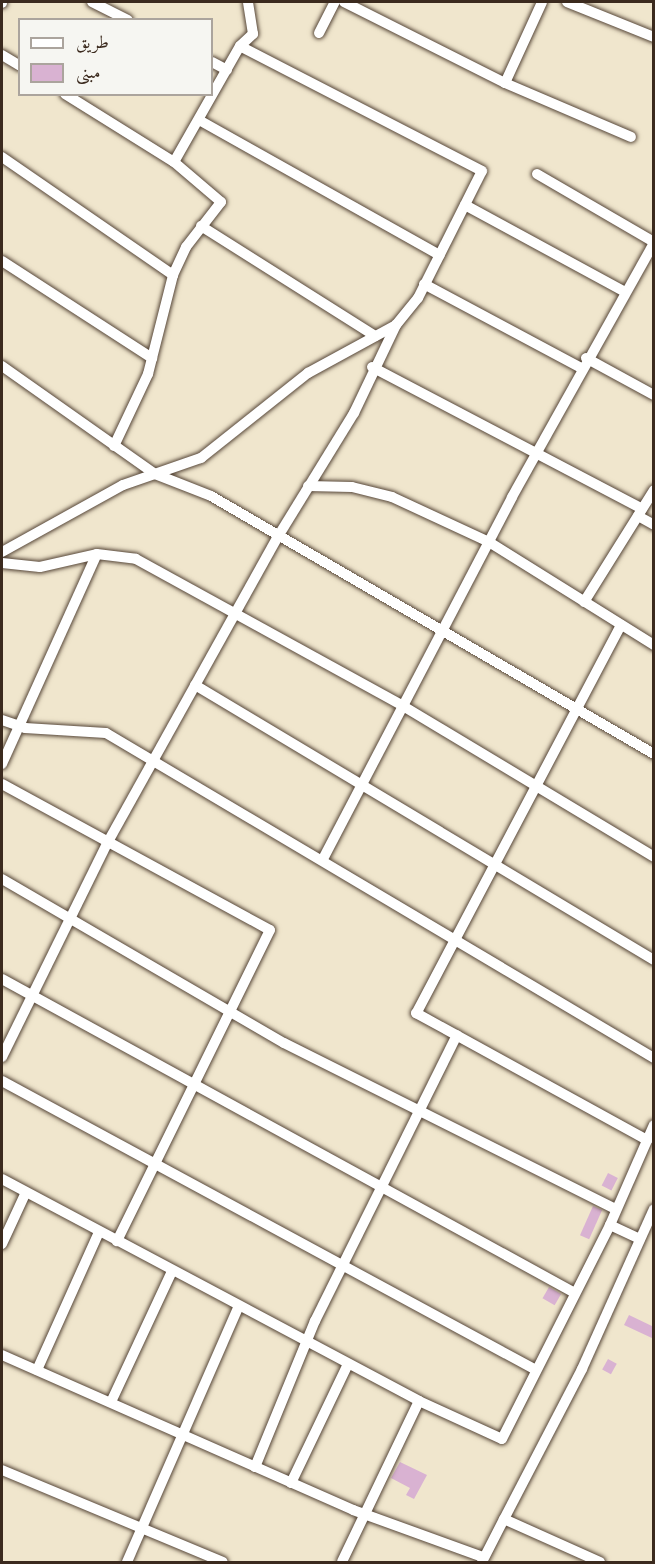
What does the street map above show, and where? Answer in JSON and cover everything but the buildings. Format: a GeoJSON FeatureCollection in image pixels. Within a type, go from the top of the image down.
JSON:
{"type":"FeatureCollection","features":[{"type":"Feature","properties":{"kind":"street"},"geometry":{"type":"LineString","coordinates":[[92,2],[124,18]]}},
{"type":"Feature","properties":{"kind":"street"},"geometry":{"type":"LineString","coordinates":[[213,94],[240,46],[253,34],[248,2]]}},
{"type":"Feature","properties":{"kind":"street"},"geometry":{"type":"LineString","coordinates":[[319,33],[335,2]]}},
{"type":"Feature","properties":{"kind":"street"},"geometry":{"type":"LineString","coordinates":[[344,2],[506,83],[631,137]]}},
{"type":"Feature","properties":{"kind":"street"},"geometry":{"type":"LineString","coordinates":[[506,83],[542,2]]}},
{"type":"Feature","properties":{"kind":"street"},"geometry":{"type":"LineString","coordinates":[[567,2],[654,37]]}},
{"type":"Feature","properties":{"kind":"street"},"geometry":{"type":"LineString","coordinates":[[2,1057],[109,840],[277,538],[354,413],[372,367],[396,325],[424,284],[482,171],[240,46]]}},
{"type":"Feature","properties":{"kind":"street"},"geometry":{"type":"LineString","coordinates":[[2,55],[18,65]]}},
{"type":"Feature","properties":{"kind":"street"},"geometry":{"type":"LineString","coordinates":[[213,62],[227,69]]}},
{"type":"Feature","properties":{"kind":"street"},"geometry":{"type":"LineString","coordinates":[[68,96],[174,162],[221,198],[201,226],[173,275],[152,358],[114,446]]}},
{"type":"Feature","properties":{"kind":"street"},"geometry":{"type":"LineString","coordinates":[[174,162],[212,96]]}},
{"type":"Feature","properties":{"kind":"street"},"geometry":{"type":"LineString","coordinates":[[199,120],[440,255]]}},
{"type":"Feature","properties":{"kind":"street"},"geometry":{"type":"LineString","coordinates":[[2,157],[173,275]]}},
{"type":"Feature","properties":{"kind":"street"},"geometry":{"type":"LineString","coordinates":[[322,859],[584,363],[654,242],[537,174]]}},
{"type":"Feature","properties":{"kind":"street"},"geometry":{"type":"LineString","coordinates":[[465,205],[625,292]]}},
{"type":"Feature","properties":{"kind":"street"},"geometry":{"type":"LineString","coordinates":[[201,226],[375,336]]}},
{"type":"Feature","properties":{"kind":"street"},"geometry":{"type":"LineString","coordinates":[[2,261],[152,358]]}},
{"type":"Feature","properties":{"kind":"street"},"geometry":{"type":"LineString","coordinates":[[424,284],[654,396]]}},
{"type":"Feature","properties":{"kind":"street"},"geometry":{"type":"LineString","coordinates":[[2,552],[64,514],[221,446],[286,389],[396,325]]}},
{"type":"Feature","properties":{"kind":"street"},"geometry":{"type":"LineString","coordinates":[[2,366],[155,474],[185,482],[277,538],[654,754]]}},
{"type":"Feature","properties":{"kind":"street"},"geometry":{"type":"LineString","coordinates":[[372,367],[538,453],[640,512],[654,525]]}},
{"type":"Feature","properties":{"kind":"street"},"geometry":{"type":"LineString","coordinates":[[308,486],[377,492],[489,542],[654,645]]}},
{"type":"Feature","properties":{"kind":"street"},"geometry":{"type":"LineString","coordinates":[[584,602],[654,490]]}},
{"type":"Feature","properties":{"kind":"street"},"geometry":{"type":"LineString","coordinates":[[2,764],[97,554]]}},
{"type":"Feature","properties":{"kind":"street"},"geometry":{"type":"LineString","coordinates":[[2,563],[40,567],[97,554],[136,559],[236,612],[403,706],[654,857]]}},
{"type":"Feature","properties":{"kind":"street"},"geometry":{"type":"LineString","coordinates":[[621,625],[416,1012],[647,1140]]}},
{"type":"Feature","properties":{"kind":"street"},"geometry":{"type":"LineString","coordinates":[[195,685],[363,781],[654,960]]}},
{"type":"Feature","properties":{"kind":"street"},"geometry":{"type":"LineString","coordinates":[[2,720],[18,726],[99,731],[153,759],[654,1058]]}},
{"type":"Feature","properties":{"kind":"street"},"geometry":{"type":"LineString","coordinates":[[2,784],[109,840],[270,930],[193,1082],[117,1241]]}},
{"type":"Feature","properties":{"kind":"street"},"geometry":{"type":"LineString","coordinates":[[2,879],[70,916],[229,1011],[614,1208]]}},
{"type":"Feature","properties":{"kind":"street"},"geometry":{"type":"LineString","coordinates":[[2,979],[575,1293]]}},
{"type":"Feature","properties":{"kind":"street"},"geometry":{"type":"LineString","coordinates":[[255,1467],[341,1268],[418,1109],[457,1035]]}},
{"type":"Feature","properties":{"kind":"street"},"geometry":{"type":"LineString","coordinates":[[2,1081],[341,1268],[536,1370]]}},
{"type":"Feature","properties":{"kind":"street"},"geometry":{"type":"LineString","coordinates":[[2,1179],[306,1345],[500,1441],[610,1225],[614,1208],[654,1125]]}},
{"type":"Feature","properties":{"kind":"street"},"geometry":{"type":"LineString","coordinates":[[2,1245],[26,1192]]}},
{"type":"Feature","properties":{"kind":"street"},"geometry":{"type":"LineString","coordinates":[[2,1355],[291,1483],[482,1560],[582,1369],[654,1209]]}},
{"type":"Feature","properties":{"kind":"street"},"geometry":{"type":"LineString","coordinates":[[610,1225],[640,1239]]}},
{"type":"Feature","properties":{"kind":"street"},"geometry":{"type":"LineString","coordinates":[[37,1370],[99,1232]]}},
{"type":"Feature","properties":{"kind":"street"},"geometry":{"type":"LineString","coordinates":[[111,1402],[172,1271]]}},
{"type":"Feature","properties":{"kind":"street"},"geometry":{"type":"LineString","coordinates":[[127,1563],[238,1308]]}},
{"type":"Feature","properties":{"kind":"street"},"geometry":{"type":"LineString","coordinates":[[291,1483],[347,1366]]}},
{"type":"Feature","properties":{"kind":"street"},"geometry":{"type":"LineString","coordinates":[[342,1563],[419,1401]]}},
{"type":"Feature","properties":{"kind":"street"},"geometry":{"type":"LineString","coordinates":[[2,1470],[223,1563]]}},
{"type":"Feature","properties":{"kind":"street"},"geometry":{"type":"LineString","coordinates":[[504,1519],[600,1563]]}}]}
